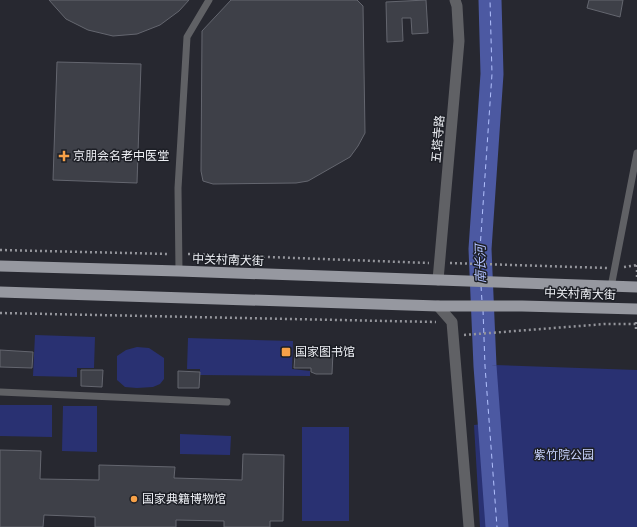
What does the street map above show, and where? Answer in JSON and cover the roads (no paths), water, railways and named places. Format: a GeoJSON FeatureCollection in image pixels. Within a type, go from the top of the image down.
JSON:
{"type":"FeatureCollection","features":[{"type":"Feature","properties":{"kind":"main road","name":"中关村南大街"},"geometry":{"type":"LineString","coordinates":[[0,266],[637,287]]}},
{"type":"Feature","properties":{"kind":"main road"},"geometry":{"type":"LineString","coordinates":[[0,292],[438,306]]}},
{"type":"Feature","properties":{"kind":"main road","name":"中关村南大街"},"geometry":{"type":"LineString","coordinates":[[438,306],[522,306],[637,309]]}},
{"type":"Feature","properties":{"kind":"street","name":"五塔寺路"},"geometry":{"type":"LineString","coordinates":[[438,280],[459,41],[457,6],[455,0]]}},
{"type":"Feature","properties":{"kind":"street"},"geometry":{"type":"LineString","coordinates":[[438,306],[452,322],[469,527]]}},
{"type":"Feature","properties":{"kind":"lane"},"geometry":{"type":"LineString","coordinates":[[179,271],[178,188],[187,37],[209,0]]}},
{"type":"Feature","properties":{"kind":"lane"},"geometry":{"type":"LineString","coordinates":[[611,287],[637,155]]}},
{"type":"Feature","properties":{"kind":"lane"},"geometry":{"type":"LineString","coordinates":[[0,392],[227,402]]}},
{"type":"Feature","properties":{"kind":"waterway","name":"南长河"},"geometry":{"type":"LineString","coordinates":[[490,0],[492,74],[480,249],[485,366],[497,527]]}},
{"type":"Feature","properties":{"kind":"place","name":"京朋会名老中医堂"},"geometry":{"type":"Point","coordinates":[64,156]}},
{"type":"Feature","properties":{"kind":"place","name":"国家图书馆"},"geometry":{"type":"Point","coordinates":[286,352]}},
{"type":"Feature","properties":{"kind":"place","name":"国家典籍博物馆"},"geometry":{"type":"Point","coordinates":[134,499]}},
{"type":"Feature","properties":{"kind":"park label","name":"紫竹院公园"},"geometry":{"type":"Point","coordinates":[564,455]}}]}
